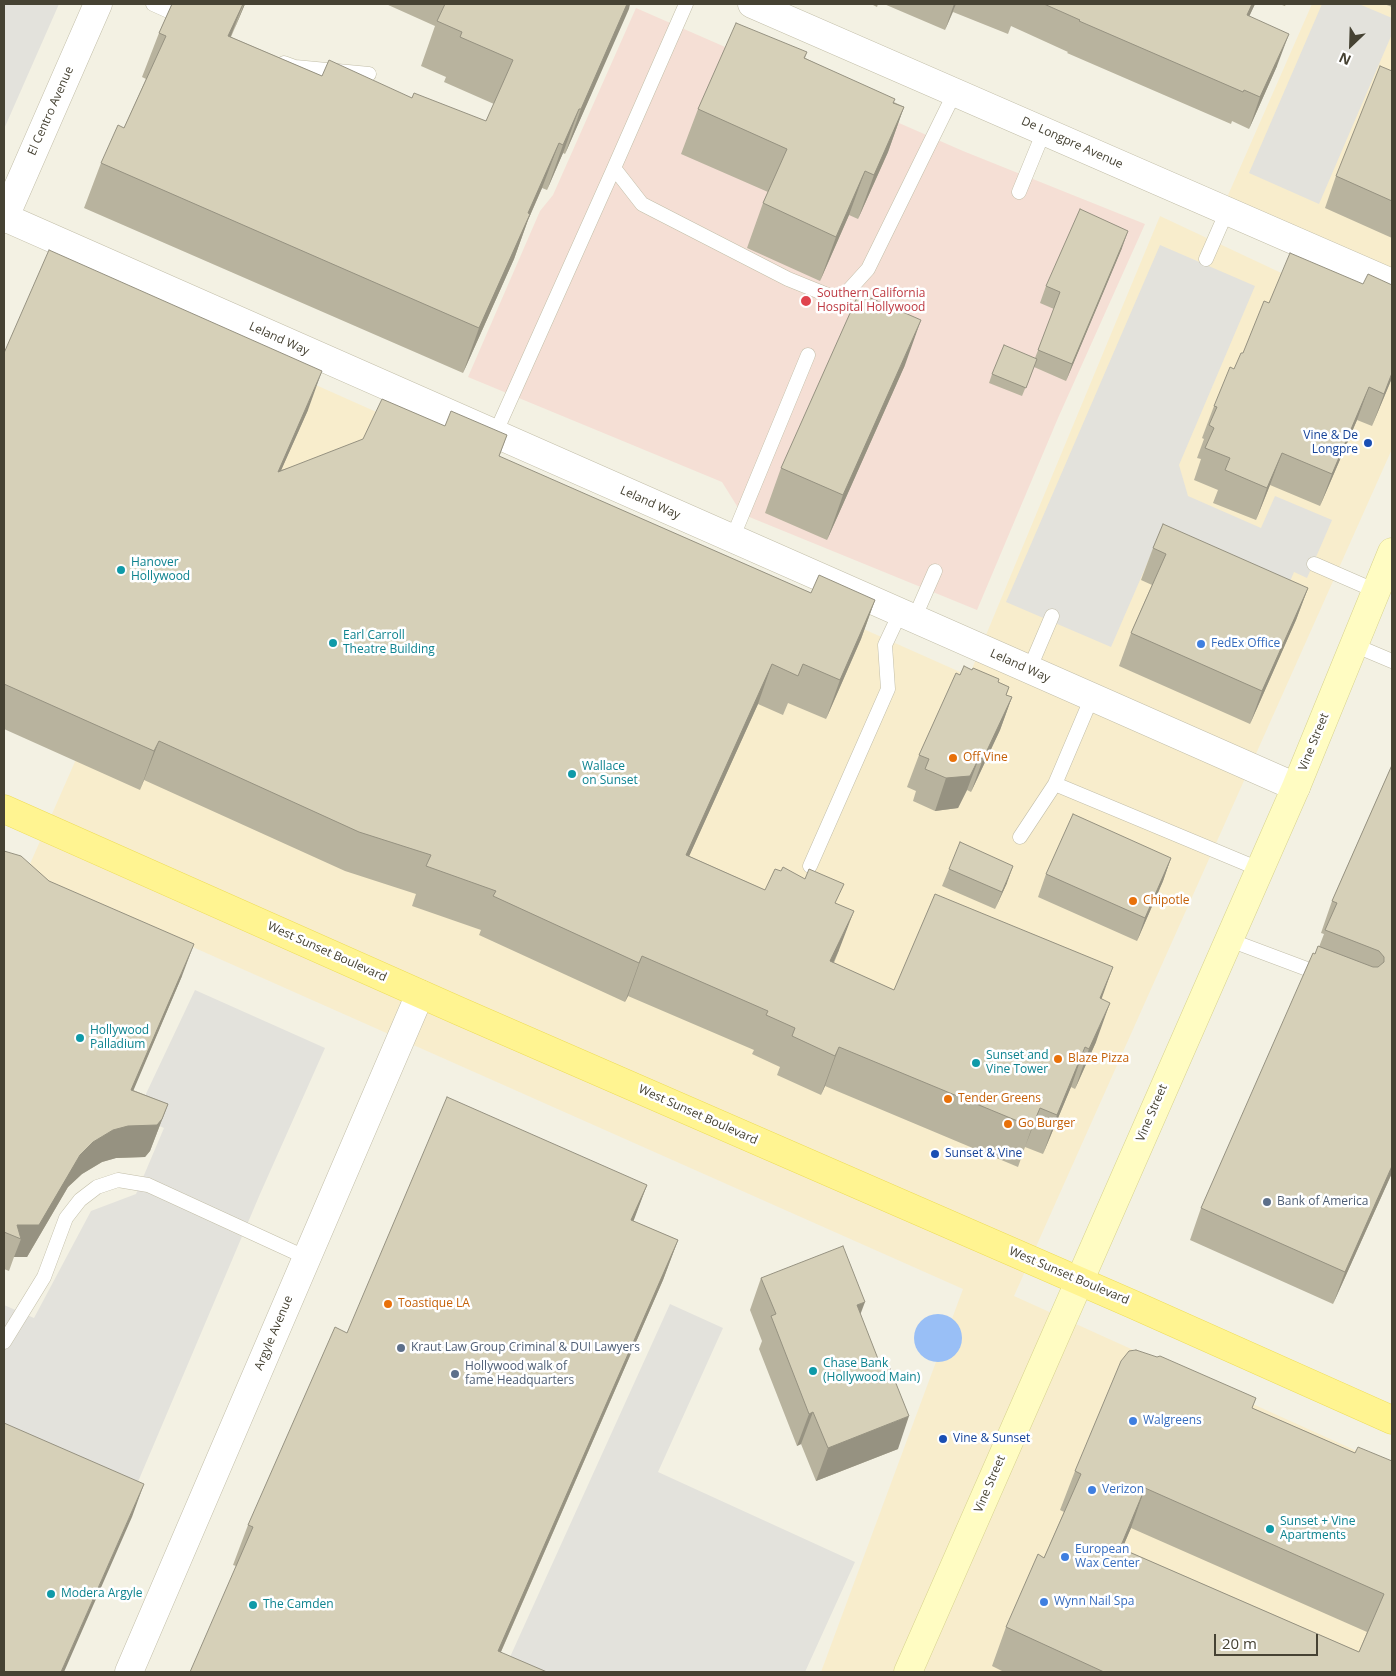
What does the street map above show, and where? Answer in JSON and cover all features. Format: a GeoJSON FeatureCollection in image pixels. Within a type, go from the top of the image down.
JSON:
{"type":"FeatureCollection","features":[{"type":"Feature","properties":{"kind":"main road","name":"Vine Street"},"geometry":{"type":"LineString","coordinates":[[908,1672],[1258,869],[1296,787],[1392,552]]}},
{"type":"Feature","properties":{"kind":"main road","name":"West Sunset Boulevard"},"geometry":{"type":"LineString","coordinates":[[4,810],[1392,1420]]}},
{"type":"Feature","properties":{"kind":"street","name":"El Centro Avenue"},"geometry":{"type":"LineString","coordinates":[[4,218],[98,4]]}},
{"type":"Feature","properties":{"kind":"street","name":"De Longpre Avenue"},"geometry":{"type":"LineString","coordinates":[[752,4],[1392,283]]}},
{"type":"Feature","properties":{"kind":"street","name":"Leland Way"},"geometry":{"type":"LineString","coordinates":[[4,218],[1296,787]]}},
{"type":"Feature","properties":{"kind":"street","name":"Argyle Avenue"},"geometry":{"type":"LineString","coordinates":[[129,1672],[420,994]]}},
{"type":"Feature","properties":{"kind":"lane"},"geometry":{"type":"LineString","coordinates":[[154,4],[194,23]]}},
{"type":"Feature","properties":{"kind":"lane"},"geometry":{"type":"LineString","coordinates":[[495,434],[686,4]]}},
{"type":"Feature","properties":{"kind":"lane"},"geometry":{"type":"LineString","coordinates":[[270,56],[295,67],[369,74]]}},
{"type":"Feature","properties":{"kind":"lane"},"geometry":{"type":"LineString","coordinates":[[614,168],[642,204],[788,279],[840,300],[868,269],[954,92]]}},
{"type":"Feature","properties":{"kind":"lane"},"geometry":{"type":"LineString","coordinates":[[1019,192],[1044,131]]}},
{"type":"Feature","properties":{"kind":"lane"},"geometry":{"type":"LineString","coordinates":[[1206,259],[1227,211]]}},
{"type":"Feature","properties":{"kind":"lane"},"geometry":{"type":"LineString","coordinates":[[732,539],[808,355]]}},
{"type":"Feature","properties":{"kind":"lane"},"geometry":{"type":"LineString","coordinates":[[1314,564],[1376,591]]}},
{"type":"Feature","properties":{"kind":"lane"},"geometry":{"type":"LineString","coordinates":[[810,866],[888,689],[885,645],[907,616],[935,571]]}},
{"type":"Feature","properties":{"kind":"lane"},"geometry":{"type":"LineString","coordinates":[[1029,670],[1052,616]]}},
{"type":"Feature","properties":{"kind":"lane"},"geometry":{"type":"LineString","coordinates":[[1354,645],[1392,661]]}},
{"type":"Feature","properties":{"kind":"lane"},"geometry":{"type":"LineString","coordinates":[[1020,837],[1054,784],[1092,697]]}},
{"type":"Feature","properties":{"kind":"lane"},"geometry":{"type":"LineString","coordinates":[[1054,784],[1258,869]]}},
{"type":"Feature","properties":{"kind":"lane"},"geometry":{"type":"LineString","coordinates":[[1228,939],[1339,982]]}},
{"type":"Feature","properties":{"kind":"lane"},"geometry":{"type":"LineString","coordinates":[[4,1342],[44,1277],[66,1218],[80,1200],[97,1187],[118,1180],[148,1185],[307,1258]]}},
{"type":"Feature","properties":{"kind":"shaded area"},"geometry":{"type":"Polygon","coordinates":[[[4,4],[59,4],[4,129],[4,4]]]}},
{"type":"Feature","properties":{"kind":"shaded area"},"geometry":{"type":"Polygon","coordinates":[[[1312,4],[1392,4],[1392,276],[1225,202],[1312,4]]]}},
{"type":"Feature","properties":{"kind":"shaded area"},"geometry":{"type":"Polygon","coordinates":[[[1322,4],[1359,4],[1392,18],[1392,34],[1319,204],[1249,173],[1322,4]]]}},
{"type":"Feature","properties":{"kind":"shaded area","name":"Southern California Hospital Hollywood"},"geometry":{"type":"Polygon","coordinates":[[[636,8],[963,151],[1145,224],[1058,418],[977,610],[742,514],[722,482],[468,377],[540,211],[553,195],[636,8]]]}},
{"type":"Feature","properties":{"kind":"shaded area"},"geometry":{"type":"Polygon","coordinates":[[[1160,216],[1392,325],[1392,449],[1014,1296],[1392,1467],[1392,1672],[821,1672],[963,1289],[26,873],[253,357],[969,676],[1160,216]]]}},
{"type":"Feature","properties":{"kind":"shaded area"},"geometry":{"type":"Polygon","coordinates":[[[1160,245],[1255,286],[1179,465],[1188,496],[1261,528],[1275,496],[1332,520],[1307,578],[1294,572],[1280,605],[1153,550],[1111,647],[1006,602],[1160,245]]]}},
{"type":"Feature","properties":{"kind":"shaded area"},"geometry":{"type":"Polygon","coordinates":[[[195,990],[325,1048],[260,1194],[129,1503],[4,1450],[4,1305],[34,1318],[91,1211],[136,1194],[164,1128],[136,1115],[195,990]]]}},
{"type":"Feature","properties":{"kind":"shaded area"},"geometry":{"type":"Polygon","coordinates":[[[670,1304],[723,1328],[658,1472],[855,1562],[805,1672],[543,1672],[510,1657],[670,1304]]]}},
{"type":"Feature","properties":{"kind":"water"},"geometry":{"type":"Polygon","coordinates":[[[938,1314],[947,1316],[955,1321],[960,1329],[962,1338],[960,1347],[955,1355],[947,1360],[938,1362],[929,1360],[921,1355],[916,1347],[914,1338],[916,1329],[921,1321],[929,1316],[938,1314]]]}},
{"type":"Feature","properties":{"kind":"building"},"geometry":{"type":"Polygon","coordinates":[[[172,4],[243,4],[228,36],[322,76],[329,60],[412,98],[414,93],[486,121],[513,60],[460,37],[462,32],[437,21],[445,4],[627,4],[581,109],[579,109],[563,145],[559,143],[528,213],[530,214],[479,328],[101,163],[118,125],[124,128],[166,36],[159,33],[172,4]]]}},
{"type":"Feature","properties":{"kind":"building"},"geometry":{"type":"Polygon","coordinates":[[[1044,4],[1252,4],[1247,15],[1289,34],[1260,97],[1244,90],[1243,92],[1044,4]]]}},
{"type":"Feature","properties":{"kind":"building"},"geometry":{"type":"Polygon","coordinates":[[[736,23],[807,52],[804,58],[895,99],[893,103],[904,107],[874,175],[865,171],[836,237],[763,203],[787,149],[698,109],[736,23]]]}},
{"type":"Feature","properties":{"kind":"building"},"geometry":{"type":"Polygon","coordinates":[[[1380,66],[1392,71],[1392,201],[1336,176],[1380,66]]]}},
{"type":"Feature","properties":{"kind":"building"},"geometry":{"type":"Polygon","coordinates":[[[1080,209],[1128,231],[1072,364],[1038,350],[1060,292],[1046,286],[1080,209]]]}},
{"type":"Feature","properties":{"kind":"building"},"geometry":{"type":"Polygon","coordinates":[[[49,250],[322,371],[278,472],[363,439],[382,399],[445,426],[451,411],[507,435],[499,456],[811,593],[819,575],[875,600],[840,680],[803,664],[798,676],[772,664],[686,855],[765,890],[775,869],[781,871],[783,867],[805,879],[809,869],[844,884],[835,903],[854,911],[830,961],[894,990],[935,894],[1113,967],[1100,998],[1110,1003],[1089,1049],[1085,1047],[1057,1115],[1040,1108],[1032,1127],[839,1047],[835,1056],[792,1036],[795,1028],[766,1015],[768,1011],[642,956],[639,963],[493,896],[496,891],[426,866],[431,855],[359,832],[159,741],[154,751],[4,684],[4,353],[49,250]]]}},
{"type":"Feature","properties":{"kind":"building"},"geometry":{"type":"Polygon","coordinates":[[[1290,253],[1363,284],[1368,274],[1392,285],[1392,373],[1384,394],[1369,387],[1332,474],[1282,453],[1267,488],[1225,470],[1230,458],[1205,448],[1214,428],[1209,425],[1217,407],[1214,406],[1230,367],[1234,369],[1241,353],[1243,353],[1264,301],[1269,303],[1290,253]]]}},
{"type":"Feature","properties":{"kind":"building"},"geometry":{"type":"Polygon","coordinates":[[[859,293],[921,320],[843,495],[781,468],[859,293]]]}},
{"type":"Feature","properties":{"kind":"building"},"geometry":{"type":"Polygon","coordinates":[[[1004,345],[1037,359],[1026,388],[992,374],[1004,345]]]}},
{"type":"Feature","properties":{"kind":"building"},"geometry":{"type":"Polygon","coordinates":[[[1163,524],[1308,588],[1262,691],[1131,633],[1166,554],[1153,548],[1163,524]]]}},
{"type":"Feature","properties":{"kind":"building","name":"Off Vine"},"geometry":{"type":"Polygon","coordinates":[[[964,666],[999,679],[998,682],[1009,687],[1006,695],[1012,697],[983,759],[979,758],[970,776],[946,778],[925,769],[929,759],[919,755],[956,673],[960,675],[964,666]]]}},
{"type":"Feature","properties":{"kind":"building"},"geometry":{"type":"Polygon","coordinates":[[[1392,765],[1392,1166],[1345,1272],[1201,1208],[1313,953],[1315,954],[1318,946],[1373,967],[1378,967],[1384,962],[1384,957],[1379,951],[1325,930],[1337,903],[1332,901],[1392,765]]]}},
{"type":"Feature","properties":{"kind":"building"},"geometry":{"type":"Polygon","coordinates":[[[1073,814],[1171,858],[1145,918],[1046,874],[1073,814]]]}},
{"type":"Feature","properties":{"kind":"building"},"geometry":{"type":"Polygon","coordinates":[[[960,842],[1013,866],[1002,892],[949,869],[960,842]]]}},
{"type":"Feature","properties":{"kind":"building","name":"Hollywood Palladium"},"geometry":{"type":"Polygon","coordinates":[[[4,851],[21,856],[49,881],[194,944],[131,1090],[168,1104],[162,1119],[157,1125],[128,1126],[113,1130],[93,1142],[80,1155],[39,1225],[17,1225],[21,1239],[4,1232],[4,851]]]}},
{"type":"Feature","properties":{"kind":"building"},"geometry":{"type":"Polygon","coordinates":[[[447,1097],[647,1185],[631,1220],[678,1240],[498,1651],[547,1672],[190,1672],[253,1527],[248,1525],[335,1327],[347,1333],[447,1097]]]}},
{"type":"Feature","properties":{"kind":"building","name":"Chase Bank (Hollywood Main)"},"geometry":{"type":"Polygon","coordinates":[[[843,1246],[865,1302],[857,1305],[880,1364],[887,1361],[909,1416],[828,1448],[813,1412],[809,1414],[771,1316],[776,1314],[761,1278],[843,1246]]]}},
{"type":"Feature","properties":{"kind":"building","name":"Sunset + Vine Apartments"},"geometry":{"type":"Polygon","coordinates":[[[1136,1350],[1157,1357],[1160,1356],[1256,1398],[1252,1408],[1355,1453],[1358,1447],[1392,1461],[1392,1672],[1104,1672],[1006,1627],[1038,1554],[1044,1558],[1081,1474],[1075,1471],[1121,1361],[1129,1351],[1136,1350]],[[1145,1488],[1120,1548],[1359,1652],[1384,1594],[1145,1488]]]}},
{"type":"Feature","properties":{"kind":"building","name":"Modera Argyle"},"geometry":{"type":"Polygon","coordinates":[[[4,1423],[144,1484],[61,1672],[4,1672],[4,1423]]]}},
{"type":"Feature","properties":{"kind":"place","name":"Southern California Hospital Hollywood"},"geometry":{"type":"Point","coordinates":[806,301]}},
{"type":"Feature","properties":{"kind":"place","name":"Vine & De Longpre"},"geometry":{"type":"Point","coordinates":[1368,443]}},
{"type":"Feature","properties":{"kind":"place","name":"Hanover Hollywood"},"geometry":{"type":"Point","coordinates":[121,570]}},
{"type":"Feature","properties":{"kind":"place","name":"Earl Carroll Theatre Building"},"geometry":{"type":"Point","coordinates":[333,643]}},
{"type":"Feature","properties":{"kind":"place","name":"FedEx Office"},"geometry":{"type":"Point","coordinates":[1201,644]}},
{"type":"Feature","properties":{"kind":"place","name":"Off Vine"},"geometry":{"type":"Point","coordinates":[953,758]}},
{"type":"Feature","properties":{"kind":"place","name":"Wallace on Sunset"},"geometry":{"type":"Point","coordinates":[572,774]}},
{"type":"Feature","properties":{"kind":"place","name":"Chipotle"},"geometry":{"type":"Point","coordinates":[1133,901]}},
{"type":"Feature","properties":{"kind":"place","name":"Hollywood Palladium"},"geometry":{"type":"Point","coordinates":[80,1038]}},
{"type":"Feature","properties":{"kind":"place","name":"Blaze Pizza"},"geometry":{"type":"Point","coordinates":[1058,1059]}},
{"type":"Feature","properties":{"kind":"place","name":"Sunset and Vine Tower"},"geometry":{"type":"Point","coordinates":[976,1063]}},
{"type":"Feature","properties":{"kind":"place","name":"Tender Greens"},"geometry":{"type":"Point","coordinates":[948,1099]}},
{"type":"Feature","properties":{"kind":"place","name":"Go Burger"},"geometry":{"type":"Point","coordinates":[1008,1124]}},
{"type":"Feature","properties":{"kind":"place","name":"Sunset & Vine"},"geometry":{"type":"Point","coordinates":[935,1154]}},
{"type":"Feature","properties":{"kind":"place","name":"Bank of America"},"geometry":{"type":"Point","coordinates":[1267,1202]}},
{"type":"Feature","properties":{"kind":"place","name":"Toastique LA"},"geometry":{"type":"Point","coordinates":[388,1304]}},
{"type":"Feature","properties":{"kind":"place","name":"Kraut Law Group Criminal & DUI Lawyers"},"geometry":{"type":"Point","coordinates":[401,1348]}},
{"type":"Feature","properties":{"kind":"place","name":"Chase Bank (Hollywood Main)"},"geometry":{"type":"Point","coordinates":[813,1371]}},
{"type":"Feature","properties":{"kind":"place","name":"Hollywood walk of fame Headquarters"},"geometry":{"type":"Point","coordinates":[455,1374]}},
{"type":"Feature","properties":{"kind":"place","name":"Walgreens"},"geometry":{"type":"Point","coordinates":[1133,1421]}},
{"type":"Feature","properties":{"kind":"place","name":"Vine & Sunset"},"geometry":{"type":"Point","coordinates":[943,1439]}},
{"type":"Feature","properties":{"kind":"place","name":"Verizon"},"geometry":{"type":"Point","coordinates":[1092,1490]}},
{"type":"Feature","properties":{"kind":"place","name":"Sunset + Vine Apartments"},"geometry":{"type":"Point","coordinates":[1270,1529]}},
{"type":"Feature","properties":{"kind":"place","name":"European Wax Center"},"geometry":{"type":"Point","coordinates":[1065,1557]}},
{"type":"Feature","properties":{"kind":"place","name":"Modera Argyle"},"geometry":{"type":"Point","coordinates":[51,1594]}},
{"type":"Feature","properties":{"kind":"place","name":"Wynn Nail Spa"},"geometry":{"type":"Point","coordinates":[1044,1602]}},
{"type":"Feature","properties":{"kind":"place","name":"The Camden"},"geometry":{"type":"Point","coordinates":[253,1605]}}]}
